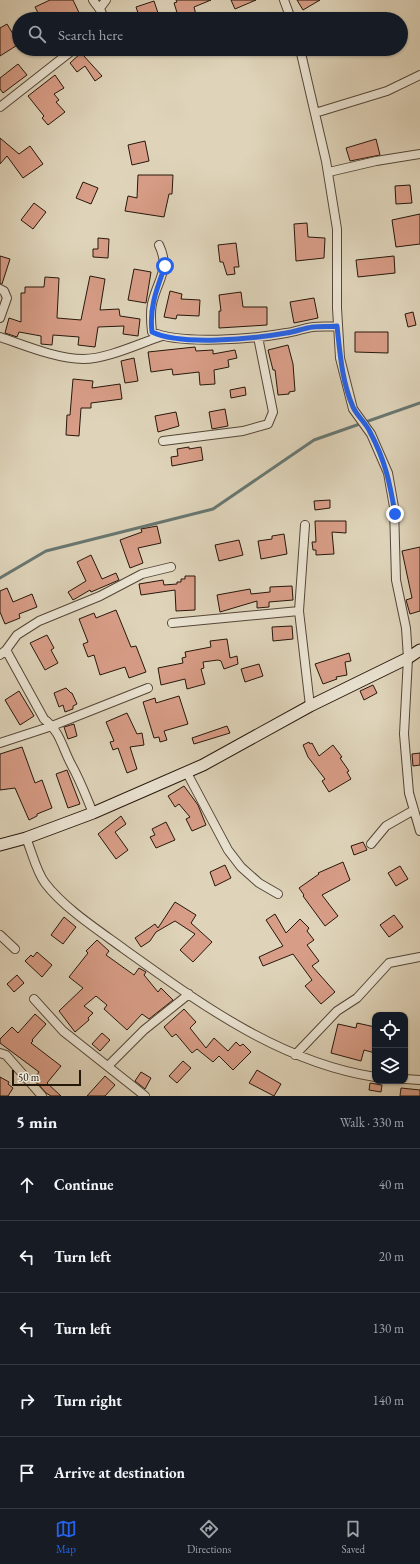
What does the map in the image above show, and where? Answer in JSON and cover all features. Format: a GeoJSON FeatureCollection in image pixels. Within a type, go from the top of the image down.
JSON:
{"type":"FeatureCollection","features":[{"type":"Feature","properties":{"kind":"street"},"geometry":{"type":"LineString","coordinates":[[93,0],[100,8],[101,12]]}},
{"type":"Feature","properties":{"kind":"street"},"geometry":{"type":"LineString","coordinates":[[100,8],[106,0]]}},
{"type":"Feature","properties":{"kind":"street"},"geometry":{"type":"LineString","coordinates":[[284,0],[288,12]]}},
{"type":"Feature","properties":{"kind":"street"},"geometry":{"type":"LineString","coordinates":[[0,107],[65,56]]}},
{"type":"Feature","properties":{"kind":"street"},"geometry":{"type":"LineString","coordinates":[[302,56],[315,113],[318,134],[329,172],[337,229],[337,326],[340,358],[350,400],[354,409],[371,434],[388,473],[395,514],[396,580],[406,628],[408,658],[404,734],[410,793],[420,832]]}},
{"type":"Feature","properties":{"kind":"street"},"geometry":{"type":"LineString","coordinates":[[315,113],[386,92],[420,75]]}},
{"type":"Feature","properties":{"kind":"street"},"geometry":{"type":"LineString","coordinates":[[329,172],[376,161],[420,154]]}},
{"type":"Feature","properties":{"kind":"street"},"geometry":{"type":"LineString","coordinates":[[159,245],[164,257],[165,266],[152,304],[150,320],[152,332],[162,336],[210,340],[258,337],[287,333],[313,327],[337,326]]}},
{"type":"Feature","properties":{"kind":"street"},"geometry":{"type":"LineString","coordinates":[[0,289],[5,293],[7,298],[0,318]]}},
{"type":"Feature","properties":{"kind":"street"},"geometry":{"type":"LineString","coordinates":[[0,337],[61,356],[84,359],[118,352],[162,336]]}},
{"type":"Feature","properties":{"kind":"street"},"geometry":{"type":"LineString","coordinates":[[163,441],[243,431],[268,424],[273,412],[258,337]]}},
{"type":"Feature","properties":{"kind":"street"},"geometry":{"type":"LineString","coordinates":[[305,525],[299,611],[310,706]]}},
{"type":"Feature","properties":{"kind":"street"},"geometry":{"type":"LineString","coordinates":[[93,813],[85,790],[61,739],[52,726],[44,719],[3,653],[17,635],[39,621],[100,596],[142,574],[171,567]]}},
{"type":"Feature","properties":{"kind":"street"},"geometry":{"type":"LineString","coordinates":[[172,623],[299,611]]}},
{"type":"Feature","properties":{"kind":"street"},"geometry":{"type":"LineString","coordinates":[[1,843],[26,838],[93,813],[187,772],[310,706],[408,658],[420,650]]}},
{"type":"Feature","properties":{"kind":"street"},"geometry":{"type":"LineString","coordinates":[[0,743],[52,726],[148,688]]}},
{"type":"Feature","properties":{"kind":"street"},"geometry":{"type":"LineString","coordinates":[[187,772],[228,850],[241,867],[259,883],[278,894]]}},
{"type":"Feature","properties":{"kind":"street"},"geometry":{"type":"LineString","coordinates":[[371,844],[386,826],[414,810]]}},
{"type":"Feature","properties":{"kind":"street"},"geometry":{"type":"LineString","coordinates":[[26,838],[44,882],[58,897],[94,927],[189,994],[248,1032],[295,1055],[352,1074],[372,1077]]}},
{"type":"Feature","properties":{"kind":"street"},"geometry":{"type":"LineString","coordinates":[[0,934],[15,949]]}},
{"type":"Feature","properties":{"kind":"street"},"geometry":{"type":"LineString","coordinates":[[295,1055],[337,1011],[356,998],[389,963],[420,958]]}},
{"type":"Feature","properties":{"kind":"street"},"geometry":{"type":"LineString","coordinates":[[108,1066],[125,1047],[144,1030],[189,994]]}},
{"type":"Feature","properties":{"kind":"street"},"geometry":{"type":"LineString","coordinates":[[34,999],[63,1031],[146,1096]]}},
{"type":"Feature","properties":{"kind":"street"},"geometry":{"type":"LineString","coordinates":[[0,1053],[6,1056],[42,1096]]}},
{"type":"Feature","properties":{"kind":"street"},"geometry":{"type":"LineString","coordinates":[[408,1079],[420,1080]]}},
{"type":"Feature","properties":{"kind":"building"},"geometry":{"type":"Polygon","coordinates":[[[50,0],[73,0],[79,12],[38,12],[35,7],[50,0]]]}},
{"type":"Feature","properties":{"kind":"building"},"geometry":{"type":"Polygon","coordinates":[[[176,0],[211,0],[194,7],[195,12],[177,12],[174,3],[177,2],[176,0]]]}},
{"type":"Feature","properties":{"kind":"building"},"geometry":{"type":"Polygon","coordinates":[[[231,0],[256,0],[235,9],[231,0]]]}},
{"type":"Feature","properties":{"kind":"building"},"geometry":{"type":"Polygon","coordinates":[[[297,0],[320,0],[303,10],[297,0]]]}},
{"type":"Feature","properties":{"kind":"building"},"geometry":{"type":"Polygon","coordinates":[[[154,1],[158,12],[138,12],[136,7],[154,1]]]}},
{"type":"Feature","properties":{"kind":"building"},"geometry":{"type":"Polygon","coordinates":[[[7,24],[12,32],[12,48],[0,56],[0,28],[7,24]]]}},
{"type":"Feature","properties":{"kind":"building"},"geometry":{"type":"Polygon","coordinates":[[[78,56],[84,56],[102,76],[95,81],[85,66],[77,72],[70,63],[78,56]]]}},
{"type":"Feature","properties":{"kind":"building"},"geometry":{"type":"Polygon","coordinates":[[[18,64],[27,75],[3,93],[0,89],[0,78],[18,64]]]}},
{"type":"Feature","properties":{"kind":"building"},"geometry":{"type":"Polygon","coordinates":[[[55,75],[64,88],[54,94],[59,100],[56,102],[65,112],[48,125],[42,118],[44,116],[28,96],[55,75]]]}},
{"type":"Feature","properties":{"kind":"building"},"geometry":{"type":"Polygon","coordinates":[[[0,138],[19,154],[30,146],[43,164],[23,178],[7,156],[0,164],[0,138]]]}},
{"type":"Feature","properties":{"kind":"building"},"geometry":{"type":"Polygon","coordinates":[[[376,139],[380,155],[350,161],[346,148],[376,139]]]}},
{"type":"Feature","properties":{"kind":"building"},"geometry":{"type":"Polygon","coordinates":[[[145,141],[149,161],[132,165],[128,145],[145,141]]]}},
{"type":"Feature","properties":{"kind":"building"},"geometry":{"type":"Polygon","coordinates":[[[138,175],[173,175],[172,194],[169,194],[164,217],[125,211],[128,196],[137,198],[138,175]]]}},
{"type":"Feature","properties":{"kind":"building"},"geometry":{"type":"Polygon","coordinates":[[[83,182],[98,188],[91,204],[76,198],[83,182]]]}},
{"type":"Feature","properties":{"kind":"building"},"geometry":{"type":"Polygon","coordinates":[[[410,185],[412,203],[396,204],[395,186],[410,185]]]}},
{"type":"Feature","properties":{"kind":"building"},"geometry":{"type":"Polygon","coordinates":[[[34,203],[46,212],[33,229],[21,220],[34,203]]]}},
{"type":"Feature","properties":{"kind":"building"},"geometry":{"type":"Polygon","coordinates":[[[420,214],[420,244],[396,247],[392,220],[420,214]]]}},
{"type":"Feature","properties":{"kind":"building"},"geometry":{"type":"Polygon","coordinates":[[[307,223],[308,237],[325,238],[324,258],[296,261],[294,224],[307,223]]]}},
{"type":"Feature","properties":{"kind":"building"},"geometry":{"type":"Polygon","coordinates":[[[98,238],[109,239],[108,258],[93,257],[93,249],[98,249],[98,238]]]}},
{"type":"Feature","properties":{"kind":"building"},"geometry":{"type":"Polygon","coordinates":[[[236,243],[239,267],[234,267],[235,274],[227,275],[223,262],[220,262],[218,245],[236,243]]]}},
{"type":"Feature","properties":{"kind":"building"},"geometry":{"type":"Polygon","coordinates":[[[0,256],[10,259],[2,284],[0,284],[0,256]]]}},
{"type":"Feature","properties":{"kind":"building"},"geometry":{"type":"Polygon","coordinates":[[[394,256],[395,273],[358,277],[356,260],[394,256]]]}},
{"type":"Feature","properties":{"kind":"building"},"geometry":{"type":"Polygon","coordinates":[[[134,269],[151,272],[146,303],[128,300],[134,269]]]}},
{"type":"Feature","properties":{"kind":"building"},"geometry":{"type":"Polygon","coordinates":[[[90,276],[105,279],[100,310],[119,309],[120,316],[140,319],[138,336],[123,334],[124,326],[98,327],[95,347],[78,345],[79,337],[53,335],[52,345],[41,344],[41,336],[19,332],[17,337],[5,333],[9,318],[21,322],[21,293],[25,293],[25,287],[44,287],[45,277],[59,278],[57,318],[81,320],[90,276]]]}},
{"type":"Feature","properties":{"kind":"building"},"geometry":{"type":"Polygon","coordinates":[[[170,291],[182,294],[181,299],[200,300],[199,316],[177,315],[176,319],[164,317],[170,291]]]}},
{"type":"Feature","properties":{"kind":"building"},"geometry":{"type":"Polygon","coordinates":[[[241,292],[243,307],[267,307],[267,325],[219,328],[219,311],[221,311],[219,295],[241,292]]]}},
{"type":"Feature","properties":{"kind":"building"},"geometry":{"type":"Polygon","coordinates":[[[314,298],[318,318],[294,323],[290,302],[314,298]]]}},
{"type":"Feature","properties":{"kind":"building"},"geometry":{"type":"Polygon","coordinates":[[[413,312],[416,325],[408,327],[405,314],[413,312]]]}},
{"type":"Feature","properties":{"kind":"building"},"geometry":{"type":"Polygon","coordinates":[[[355,332],[388,332],[388,353],[355,352],[355,332]]]}},
{"type":"Feature","properties":{"kind":"building"},"geometry":{"type":"Polygon","coordinates":[[[288,345],[293,364],[295,391],[289,392],[289,394],[278,395],[275,370],[273,370],[268,350],[288,345]]]}},
{"type":"Feature","properties":{"kind":"building"},"geometry":{"type":"Polygon","coordinates":[[[195,347],[196,351],[213,350],[213,354],[235,350],[237,358],[228,360],[229,367],[214,370],[215,384],[200,385],[199,372],[173,375],[172,369],[151,372],[148,352],[195,347]]]}},
{"type":"Feature","properties":{"kind":"building"},"geometry":{"type":"Polygon","coordinates":[[[134,358],[138,381],[125,383],[121,361],[134,358]]]}},
{"type":"Feature","properties":{"kind":"building"},"geometry":{"type":"Polygon","coordinates":[[[73,379],[93,381],[92,388],[120,384],[122,399],[91,403],[91,408],[81,408],[79,436],[66,435],[67,415],[70,415],[73,379]]]}},
{"type":"Feature","properties":{"kind":"building"},"geometry":{"type":"Polygon","coordinates":[[[245,387],[246,395],[231,398],[230,390],[245,387]]]}},
{"type":"Feature","properties":{"kind":"building"},"geometry":{"type":"Polygon","coordinates":[[[225,409],[228,426],[212,429],[209,412],[225,409]]]}},
{"type":"Feature","properties":{"kind":"building"},"geometry":{"type":"Polygon","coordinates":[[[176,412],[179,426],[158,432],[155,416],[176,412]]]}},
{"type":"Feature","properties":{"kind":"building"},"geometry":{"type":"Polygon","coordinates":[[[189,447],[189,449],[201,447],[203,460],[172,466],[171,457],[178,456],[177,449],[189,447]]]}},
{"type":"Feature","properties":{"kind":"building"},"geometry":{"type":"Polygon","coordinates":[[[330,500],[330,508],[315,510],[314,501],[330,500]]]}},
{"type":"Feature","properties":{"kind":"building"},"geometry":{"type":"Polygon","coordinates":[[[315,521],[346,521],[346,533],[332,532],[334,554],[316,555],[316,550],[313,550],[312,542],[316,542],[315,521]]]}},
{"type":"Feature","properties":{"kind":"building"},"geometry":{"type":"Polygon","coordinates":[[[157,526],[161,543],[138,548],[143,563],[130,568],[120,540],[142,532],[141,529],[157,526]]]}},
{"type":"Feature","properties":{"kind":"building"},"geometry":{"type":"Polygon","coordinates":[[[284,534],[287,554],[261,559],[258,541],[272,539],[272,536],[284,534]]]}},
{"type":"Feature","properties":{"kind":"building"},"geometry":{"type":"Polygon","coordinates":[[[239,540],[243,555],[219,561],[215,545],[239,540]]]}},
{"type":"Feature","properties":{"kind":"building"},"geometry":{"type":"Polygon","coordinates":[[[420,547],[420,611],[410,614],[406,600],[412,598],[402,551],[420,547]]]}},
{"type":"Feature","properties":{"kind":"building"},"geometry":{"type":"Polygon","coordinates":[[[91,555],[102,579],[116,573],[119,580],[91,592],[90,590],[73,600],[68,592],[86,581],[77,562],[91,555]]]}},
{"type":"Feature","properties":{"kind":"building"},"geometry":{"type":"Polygon","coordinates":[[[185,576],[195,576],[195,610],[176,611],[175,590],[141,595],[139,584],[163,580],[164,585],[177,584],[177,582],[181,582],[181,579],[185,579],[185,576]]]}},
{"type":"Feature","properties":{"kind":"building"},"geometry":{"type":"Polygon","coordinates":[[[292,586],[293,600],[269,602],[269,607],[257,608],[257,601],[220,612],[217,595],[250,589],[251,594],[270,592],[270,587],[292,586]]]}},
{"type":"Feature","properties":{"kind":"building"},"geometry":{"type":"Polygon","coordinates":[[[7,588],[13,602],[32,594],[37,607],[19,614],[20,618],[5,624],[0,612],[0,591],[7,588]]]}},
{"type":"Feature","properties":{"kind":"building"},"geometry":{"type":"Polygon","coordinates":[[[116,610],[131,647],[136,646],[146,672],[129,678],[125,667],[100,675],[94,655],[88,657],[83,644],[88,642],[79,619],[94,613],[96,618],[116,610]]]}},
{"type":"Feature","properties":{"kind":"building"},"geometry":{"type":"Polygon","coordinates":[[[292,626],[293,639],[273,641],[272,627],[292,626]]]}},
{"type":"Feature","properties":{"kind":"building"},"geometry":{"type":"Polygon","coordinates":[[[47,635],[54,648],[51,650],[58,663],[45,670],[30,643],[47,635]]]}},
{"type":"Feature","properties":{"kind":"building"},"geometry":{"type":"Polygon","coordinates":[[[227,639],[230,658],[237,656],[238,664],[224,669],[221,661],[218,660],[203,662],[204,668],[201,669],[205,684],[187,689],[185,679],[161,685],[158,668],[183,663],[182,658],[186,657],[185,652],[211,647],[210,641],[227,639]]]}},
{"type":"Feature","properties":{"kind":"building"},"geometry":{"type":"Polygon","coordinates":[[[349,653],[351,661],[345,662],[347,675],[336,677],[337,679],[323,684],[315,664],[349,653]]]}},
{"type":"Feature","properties":{"kind":"building"},"geometry":{"type":"Polygon","coordinates":[[[259,664],[263,676],[245,682],[241,669],[259,664]]]}},
{"type":"Feature","properties":{"kind":"building"},"geometry":{"type":"Polygon","coordinates":[[[373,685],[377,693],[364,700],[360,691],[373,685]]]}},
{"type":"Feature","properties":{"kind":"building"},"geometry":{"type":"Polygon","coordinates":[[[66,688],[72,693],[77,704],[73,706],[73,709],[65,712],[63,705],[59,707],[54,693],[66,688]]]}},
{"type":"Feature","properties":{"kind":"building"},"geometry":{"type":"Polygon","coordinates":[[[19,691],[34,716],[20,725],[5,700],[19,691]]]}},
{"type":"Feature","properties":{"kind":"building"},"geometry":{"type":"Polygon","coordinates":[[[179,696],[188,724],[164,731],[167,740],[160,742],[159,737],[154,738],[143,702],[155,698],[156,703],[179,696]]]}},
{"type":"Feature","properties":{"kind":"building"},"geometry":{"type":"Polygon","coordinates":[[[127,713],[137,734],[142,733],[144,745],[130,747],[137,769],[127,773],[118,748],[113,750],[110,742],[114,741],[106,722],[127,713]]]}},
{"type":"Feature","properties":{"kind":"building"},"geometry":{"type":"Polygon","coordinates":[[[74,724],[77,736],[68,739],[64,727],[74,724]]]}},
{"type":"Feature","properties":{"kind":"building"},"geometry":{"type":"Polygon","coordinates":[[[227,726],[230,733],[194,744],[192,738],[227,726]]]}},
{"type":"Feature","properties":{"kind":"building"},"geometry":{"type":"Polygon","coordinates":[[[309,742],[310,744],[312,743],[319,756],[333,745],[342,757],[340,758],[349,771],[347,772],[351,779],[329,792],[322,781],[325,779],[308,757],[303,745],[309,742]]]}},
{"type":"Feature","properties":{"kind":"building"},"geometry":{"type":"Polygon","coordinates":[[[22,747],[35,783],[42,780],[52,808],[37,814],[37,816],[29,820],[15,788],[0,790],[0,754],[22,747]]]}},
{"type":"Feature","properties":{"kind":"building"},"geometry":{"type":"Polygon","coordinates":[[[420,753],[420,765],[413,766],[412,754],[420,753]]]}},
{"type":"Feature","properties":{"kind":"building"},"geometry":{"type":"Polygon","coordinates":[[[67,770],[80,804],[68,808],[56,774],[67,770]]]}},
{"type":"Feature","properties":{"kind":"building"},"geometry":{"type":"Polygon","coordinates":[[[184,786],[198,805],[206,825],[192,831],[186,819],[190,817],[179,804],[175,807],[168,796],[184,786]]]}},
{"type":"Feature","properties":{"kind":"building"},"geometry":{"type":"Polygon","coordinates":[[[121,816],[126,824],[115,832],[128,850],[116,859],[98,834],[121,816]]]}},
{"type":"Feature","properties":{"kind":"building"},"geometry":{"type":"Polygon","coordinates":[[[166,822],[175,840],[156,848],[150,837],[155,835],[152,829],[166,822]]]}},
{"type":"Feature","properties":{"kind":"building"},"geometry":{"type":"Polygon","coordinates":[[[363,842],[367,850],[354,855],[351,846],[363,842]]]}},
{"type":"Feature","properties":{"kind":"building"},"geometry":{"type":"Polygon","coordinates":[[[343,862],[350,880],[322,895],[338,916],[325,926],[303,896],[304,895],[299,888],[319,874],[318,873],[343,862]]]}},
{"type":"Feature","properties":{"kind":"building"},"geometry":{"type":"Polygon","coordinates":[[[225,865],[231,878],[215,886],[210,872],[225,865]]]}},
{"type":"Feature","properties":{"kind":"building"},"geometry":{"type":"Polygon","coordinates":[[[400,866],[408,879],[396,886],[388,873],[400,866]]]}},
{"type":"Feature","properties":{"kind":"building"},"geometry":{"type":"Polygon","coordinates":[[[175,902],[196,915],[191,923],[212,942],[193,962],[180,950],[195,934],[175,921],[156,932],[150,941],[141,947],[135,938],[155,924],[158,928],[175,902]]]}},
{"type":"Feature","properties":{"kind":"building"},"geometry":{"type":"Polygon","coordinates":[[[275,914],[286,933],[300,919],[309,928],[307,931],[314,940],[307,945],[319,961],[312,966],[335,992],[321,1004],[305,986],[312,980],[293,954],[263,966],[259,957],[283,946],[266,920],[275,914]]]}},
{"type":"Feature","properties":{"kind":"building"},"geometry":{"type":"Polygon","coordinates":[[[394,915],[403,927],[389,937],[380,925],[394,915]]]}},
{"type":"Feature","properties":{"kind":"building"},"geometry":{"type":"Polygon","coordinates":[[[64,917],[76,927],[63,944],[51,935],[64,917]]]}},
{"type":"Feature","properties":{"kind":"building"},"geometry":{"type":"Polygon","coordinates":[[[97,940],[109,951],[106,955],[134,975],[139,968],[146,972],[144,975],[158,992],[161,988],[173,1000],[149,1019],[142,1014],[127,1030],[104,1009],[107,1005],[96,996],[84,1006],[93,1013],[88,1018],[89,1020],[75,1032],[59,1011],[83,988],[69,977],[88,953],[86,951],[97,940]]]}},
{"type":"Feature","properties":{"kind":"building"},"geometry":{"type":"Polygon","coordinates":[[[37,952],[52,965],[42,977],[25,961],[31,955],[33,957],[37,952]]]}},
{"type":"Feature","properties":{"kind":"building"},"geometry":{"type":"Polygon","coordinates":[[[17,975],[24,983],[14,992],[7,984],[17,975]]]}},
{"type":"Feature","properties":{"kind":"building"},"geometry":{"type":"Polygon","coordinates":[[[184,1009],[196,1022],[190,1028],[206,1048],[214,1038],[228,1051],[236,1042],[240,1046],[243,1044],[251,1052],[233,1070],[219,1056],[213,1062],[197,1049],[192,1053],[176,1034],[172,1037],[164,1027],[184,1009]]]}},
{"type":"Feature","properties":{"kind":"building"},"geometry":{"type":"Polygon","coordinates":[[[35,1014],[46,1024],[31,1043],[61,1066],[47,1083],[61,1096],[51,1096],[46,1093],[34,1079],[39,1072],[0,1043],[0,1039],[12,1027],[18,1033],[35,1014]]]}},
{"type":"Feature","properties":{"kind":"building"},"geometry":{"type":"Polygon","coordinates":[[[357,1023],[372,1026],[372,1052],[364,1050],[361,1061],[331,1053],[338,1024],[356,1028],[357,1023]]]}},
{"type":"Feature","properties":{"kind":"building"},"geometry":{"type":"Polygon","coordinates":[[[102,1033],[110,1040],[100,1051],[92,1044],[102,1033]]]}},
{"type":"Feature","properties":{"kind":"building"},"geometry":{"type":"Polygon","coordinates":[[[183,1061],[191,1068],[177,1083],[169,1076],[183,1061]]]}},
{"type":"Feature","properties":{"kind":"building"},"geometry":{"type":"Polygon","coordinates":[[[257,1070],[281,1084],[274,1096],[249,1083],[257,1070]]]}},
{"type":"Feature","properties":{"kind":"building"},"geometry":{"type":"Polygon","coordinates":[[[141,1072],[151,1078],[145,1089],[135,1081],[141,1072]]]}},
{"type":"Feature","properties":{"kind":"building"},"geometry":{"type":"Polygon","coordinates":[[[105,1076],[115,1085],[105,1096],[87,1096],[105,1076]]]}},
{"type":"Feature","properties":{"kind":"building"},"geometry":{"type":"Polygon","coordinates":[[[0,1077],[9,1082],[8,1084],[13,1088],[8,1096],[0,1096],[0,1077]]]}},
{"type":"Feature","properties":{"kind":"building"},"geometry":{"type":"Polygon","coordinates":[[[370,1083],[382,1085],[381,1092],[369,1090],[370,1083]]]}},
{"type":"Feature","properties":{"kind":"building"},"geometry":{"type":"Polygon","coordinates":[[[401,1088],[420,1090],[420,1096],[400,1096],[401,1088]]]}},
{"type":"Feature","properties":{"kind":"waterway"},"geometry":{"type":"LineString","coordinates":[[0,578],[46,551],[213,509],[314,440],[420,403]]}},
{"type":"Feature","properties":{"kind":"route"},"geometry":{"type":"LineString","coordinates":[[165,266],[152,304],[150,320],[152,332],[162,336],[210,340],[221,338],[258,337],[287,333],[313,327],[337,326],[340,358],[350,400],[354,409],[368,428],[388,473],[395,514]]}}]}
